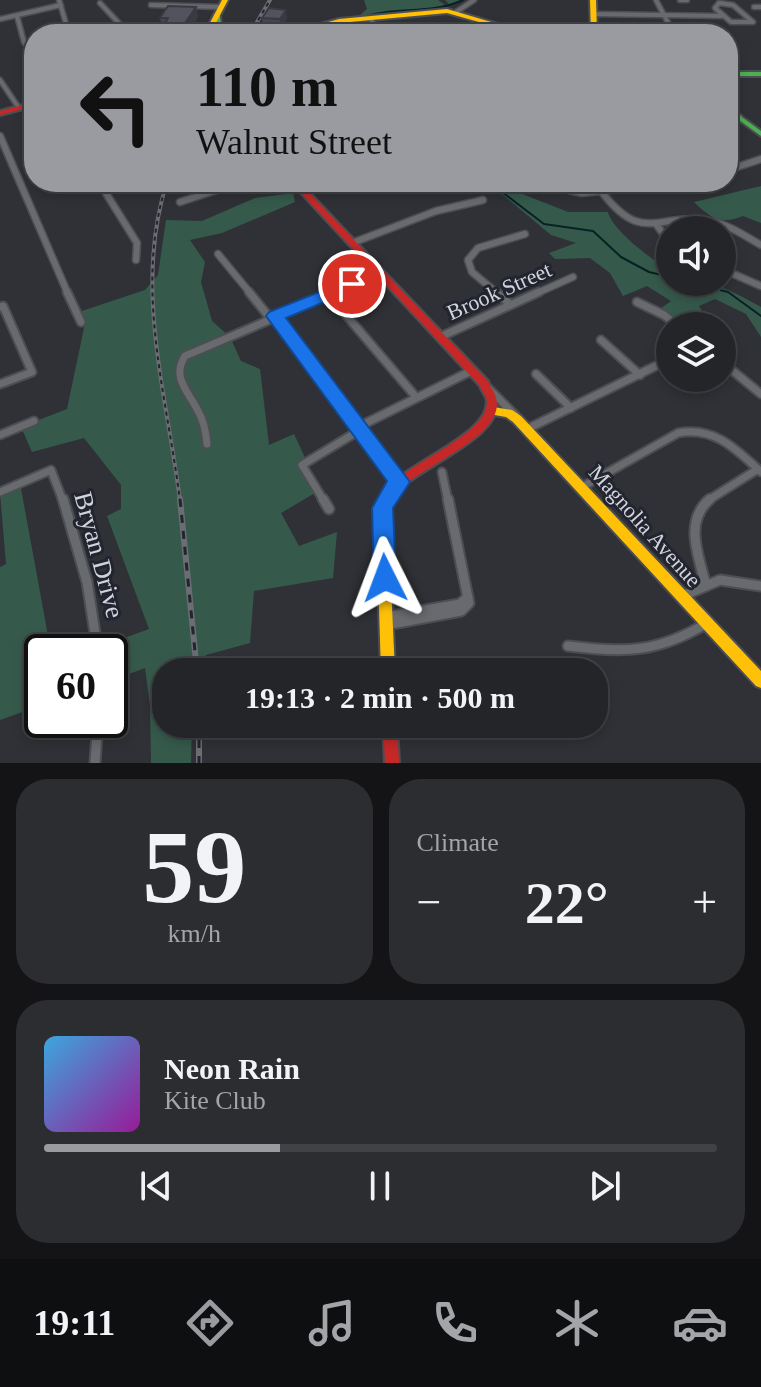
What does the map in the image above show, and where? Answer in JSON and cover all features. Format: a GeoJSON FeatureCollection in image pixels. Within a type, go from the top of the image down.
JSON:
{"type":"FeatureCollection","features":[{"type":"Feature","properties":{"kind":"main road"},"geometry":{"type":"LineString","coordinates":[[593,0],[594,24]]}},
{"type":"Feature","properties":{"kind":"main road"},"geometry":{"type":"LineString","coordinates":[[330,24],[456,12],[496,24]]}},
{"type":"Feature","properties":{"kind":"main road"},"geometry":{"type":"LineString","coordinates":[[738,74],[761,74]]}},
{"type":"Feature","properties":{"kind":"main road"},"geometry":{"type":"LineString","coordinates":[[0,113],[24,107]]}},
{"type":"Feature","properties":{"kind":"main road"},"geometry":{"type":"LineString","coordinates":[[740,117],[761,134]]}},
{"type":"Feature","properties":{"kind":"main road"},"geometry":{"type":"LineString","coordinates":[[304,192],[484,384],[492,399],[493,411],[483,426],[399,482],[388,494],[383,508],[387,658]]}},
{"type":"Feature","properties":{"kind":"main road","name":"Magnolia Avenue"},"geometry":{"type":"LineString","coordinates":[[493,411],[508,413],[525,427],[761,681]]}},
{"type":"Feature","properties":{"kind":"main road"},"geometry":{"type":"LineString","coordinates":[[391,738],[392,763]]}},
{"type":"Feature","properties":{"kind":"street"},"geometry":{"type":"LineString","coordinates":[[456,12],[474,0]]}},
{"type":"Feature","properties":{"kind":"street"},"geometry":{"type":"LineString","coordinates":[[656,0],[669,24]]}},
{"type":"Feature","properties":{"kind":"street"},"geometry":{"type":"LineString","coordinates":[[680,0],[687,0]]}},
{"type":"Feature","properties":{"kind":"street"},"geometry":{"type":"LineString","coordinates":[[0,19],[60,3],[66,24]]}},
{"type":"Feature","properties":{"kind":"street"},"geometry":{"type":"LineString","coordinates":[[100,3],[120,24]]}},
{"type":"Feature","properties":{"kind":"street"},"geometry":{"type":"LineString","coordinates":[[594,14],[721,16],[731,24],[753,22],[728,3],[714,5],[721,16]]}},
{"type":"Feature","properties":{"kind":"street"},"geometry":{"type":"LineString","coordinates":[[151,5],[221,8]]}},
{"type":"Feature","properties":{"kind":"street"},"geometry":{"type":"LineString","coordinates":[[754,7],[761,7]]}},
{"type":"Feature","properties":{"kind":"street"},"geometry":{"type":"LineString","coordinates":[[17,16],[24,42]]}},
{"type":"Feature","properties":{"kind":"street"},"geometry":{"type":"LineString","coordinates":[[366,19],[370,24]]}},
{"type":"Feature","properties":{"kind":"street"},"geometry":{"type":"LineString","coordinates":[[0,80],[19,108]]}},
{"type":"Feature","properties":{"kind":"street"},"geometry":{"type":"LineString","coordinates":[[0,136],[81,322]]}},
{"type":"Feature","properties":{"kind":"street"},"geometry":{"type":"LineString","coordinates":[[739,166],[761,159]]}},
{"type":"Feature","properties":{"kind":"street"},"geometry":{"type":"LineString","coordinates":[[105,192],[137,243],[136,260]]}},
{"type":"Feature","properties":{"kind":"street"},"geometry":{"type":"LineString","coordinates":[[180,202],[210,192]]}},
{"type":"Feature","properties":{"kind":"street"},"geometry":{"type":"LineString","coordinates":[[602,192],[620,216],[637,223],[656,224]]}},
{"type":"Feature","properties":{"kind":"street"},"geometry":{"type":"LineString","coordinates":[[352,243],[436,211],[483,200]]}},
{"type":"Feature","properties":{"kind":"street"},"geometry":{"type":"LineString","coordinates":[[736,231],[761,245]]}},
{"type":"Feature","properties":{"kind":"street"},"geometry":{"type":"LineString","coordinates":[[511,305],[475,276],[468,260],[478,248],[525,234]]}},
{"type":"Feature","properties":{"kind":"street"},"geometry":{"type":"LineString","coordinates":[[218,254],[272,317],[399,482]]}},
{"type":"Feature","properties":{"kind":"street"},"geometry":{"type":"LineString","coordinates":[[207,444],[203,422],[178,376],[180,363],[193,350],[380,273]]}},
{"type":"Feature","properties":{"kind":"street"},"geometry":{"type":"LineString","coordinates":[[736,275],[761,286]]}},
{"type":"Feature","properties":{"kind":"street","name":"Brook Street"},"geometry":{"type":"LineString","coordinates":[[440,337],[573,277]]}},
{"type":"Feature","properties":{"kind":"street"},"geometry":{"type":"LineString","coordinates":[[328,294],[416,397]]}},
{"type":"Feature","properties":{"kind":"street"},"geometry":{"type":"LineString","coordinates":[[637,302],[658,312]]}},
{"type":"Feature","properties":{"kind":"street"},"geometry":{"type":"LineString","coordinates":[[0,384],[32,372],[2,306]]}},
{"type":"Feature","properties":{"kind":"street"},"geometry":{"type":"LineString","coordinates":[[601,340],[640,375]]}},
{"type":"Feature","properties":{"kind":"street"},"geometry":{"type":"LineString","coordinates":[[484,384],[525,427],[656,366]]}},
{"type":"Feature","properties":{"kind":"street"},"geometry":{"type":"LineString","coordinates":[[329,509],[302,465],[416,397],[471,371]]}},
{"type":"Feature","properties":{"kind":"street"},"geometry":{"type":"LineString","coordinates":[[736,373],[761,394]]}},
{"type":"Feature","properties":{"kind":"street"},"geometry":{"type":"LineString","coordinates":[[536,374],[571,408]]}},
{"type":"Feature","properties":{"kind":"street"},"geometry":{"type":"LineString","coordinates":[[0,435],[34,421]]}},
{"type":"Feature","properties":{"kind":"street"},"geometry":{"type":"LineString","coordinates":[[582,487],[678,433],[691,430],[721,438],[760,470],[706,501],[696,513],[692,536],[705,582]]}},
{"type":"Feature","properties":{"kind":"street","name":"Bryan Drive"},"geometry":{"type":"LineString","coordinates":[[0,492],[51,470],[74,534],[92,603],[96,634]]}},
{"type":"Feature","properties":{"kind":"street"},"geometry":{"type":"LineString","coordinates":[[386,621],[461,611],[469,603],[442,472]]}},
{"type":"Feature","properties":{"kind":"street"},"geometry":{"type":"LineString","coordinates":[[682,596],[705,582],[731,578],[761,586]]}},
{"type":"Feature","properties":{"kind":"street"},"geometry":{"type":"LineString","coordinates":[[568,646],[658,649],[681,640],[707,623]]}},
{"type":"Feature","properties":{"kind":"street"},"geometry":{"type":"LineString","coordinates":[[95,763],[97,738]]}},
{"type":"Feature","properties":{"kind":"green space"},"geometry":{"type":"Polygon","coordinates":[[[364,0],[438,0],[445,5],[449,4],[445,0],[461,0],[441,8],[359,16],[367,9],[364,0]]]}},
{"type":"Feature","properties":{"kind":"green space"},"geometry":{"type":"Polygon","coordinates":[[[761,186],[761,223],[743,216],[712,216],[694,202],[736,192],[761,186]]]}},
{"type":"Feature","properties":{"kind":"green space"},"geometry":{"type":"Polygon","coordinates":[[[490,192],[517,192],[568,212],[608,212],[625,236],[656,260],[656,292],[647,286],[623,296],[610,273],[590,258],[555,259],[549,253],[576,243],[551,235],[502,194],[490,192]]]}},
{"type":"Feature","properties":{"kind":"green space"},"geometry":{"type":"Polygon","coordinates":[[[293,193],[295,202],[222,233],[190,240],[205,262],[201,282],[212,321],[230,337],[241,361],[260,369],[269,445],[294,434],[320,490],[281,513],[299,546],[337,532],[333,578],[254,591],[250,643],[206,655],[205,658],[152,658],[152,738],[192,738],[191,763],[151,763],[150,705],[145,668],[128,674],[128,637],[149,629],[107,516],[121,509],[121,485],[84,438],[32,452],[21,427],[67,409],[84,328],[79,312],[145,290],[158,275],[166,220],[202,221],[255,198],[293,193]]]}},
{"type":"Feature","properties":{"kind":"green space"},"geometry":{"type":"Polygon","coordinates":[[[737,294],[761,307],[761,337],[746,314],[715,299],[699,306],[703,312],[665,312],[660,309],[671,301],[663,296],[737,294]]]}},
{"type":"Feature","properties":{"kind":"green space"},"geometry":{"type":"Polygon","coordinates":[[[20,483],[48,634],[24,634],[24,711],[0,720],[0,567],[6,564],[0,493],[20,483]]]}},
{"type":"Feature","properties":{"kind":"building"},"geometry":{"type":"Polygon","coordinates":[[[168,6],[196,7],[185,23],[165,24],[168,18],[160,18],[168,6]]]}},
{"type":"Feature","properties":{"kind":"building"},"geometry":{"type":"Polygon","coordinates":[[[269,8],[286,10],[280,19],[262,18],[269,8]]]}},
{"type":"Feature","properties":{"kind":"waterway"},"geometry":{"type":"LineString","coordinates":[[360,18],[450,5],[463,0]]}},
{"type":"Feature","properties":{"kind":"waterway"},"geometry":{"type":"LineString","coordinates":[[502,192],[544,224],[593,231],[621,257],[656,274]]}},
{"type":"Feature","properties":{"kind":"waterway"},"geometry":{"type":"LineString","coordinates":[[734,296],[761,316]]}},
{"type":"Feature","properties":{"kind":"railway"},"geometry":{"type":"LineString","coordinates":[[256,24],[270,0]]}},
{"type":"Feature","properties":{"kind":"railway"},"geometry":{"type":"LineString","coordinates":[[164,192],[157,222],[153,301],[161,381],[180,501]]}},
{"type":"Feature","properties":{"kind":"railway"},"geometry":{"type":"LineString","coordinates":[[180,499],[196,658]]}},
{"type":"Feature","properties":{"kind":"railway"},"geometry":{"type":"LineString","coordinates":[[199,738],[199,763]]}},
{"type":"Feature","properties":{"kind":"traffic: fast"},"geometry":{"type":"LineString","coordinates":[[217,16],[218,24]]}},
{"type":"Feature","properties":{"kind":"traffic: fast"},"geometry":{"type":"LineString","coordinates":[[738,74],[761,74]]}},
{"type":"Feature","properties":{"kind":"traffic: fast"},"geometry":{"type":"LineString","coordinates":[[738,117],[761,134]]}},
{"type":"Feature","properties":{"kind":"traffic: slow"},"geometry":{"type":"LineString","coordinates":[[212,24],[225,0]]}},
{"type":"Feature","properties":{"kind":"traffic: slow"},"geometry":{"type":"LineString","coordinates":[[593,0],[594,24]]}},
{"type":"Feature","properties":{"kind":"traffic: slow"},"geometry":{"type":"LineString","coordinates":[[327,24],[447,11],[493,24]]}},
{"type":"Feature","properties":{"kind":"traffic: slow"},"geometry":{"type":"LineString","coordinates":[[493,411],[508,413],[517,419],[761,681]]}},
{"type":"Feature","properties":{"kind":"traffic: slow"},"geometry":{"type":"LineString","coordinates":[[383,542],[387,658]]}},
{"type":"Feature","properties":{"kind":"traffic: jam"},"geometry":{"type":"LineString","coordinates":[[0,113],[24,107]]}},
{"type":"Feature","properties":{"kind":"traffic: jam"},"geometry":{"type":"LineString","coordinates":[[304,192],[484,384],[492,401],[489,416],[479,429],[394,486],[383,504],[383,542]]}},
{"type":"Feature","properties":{"kind":"traffic: jam"},"geometry":{"type":"LineString","coordinates":[[391,738],[392,763]]}},
{"type":"Feature","properties":{"kind":"route"},"geometry":{"type":"LineString","coordinates":[[352,284],[275,316],[399,482],[388,494],[383,508],[385,578]]}}]}
